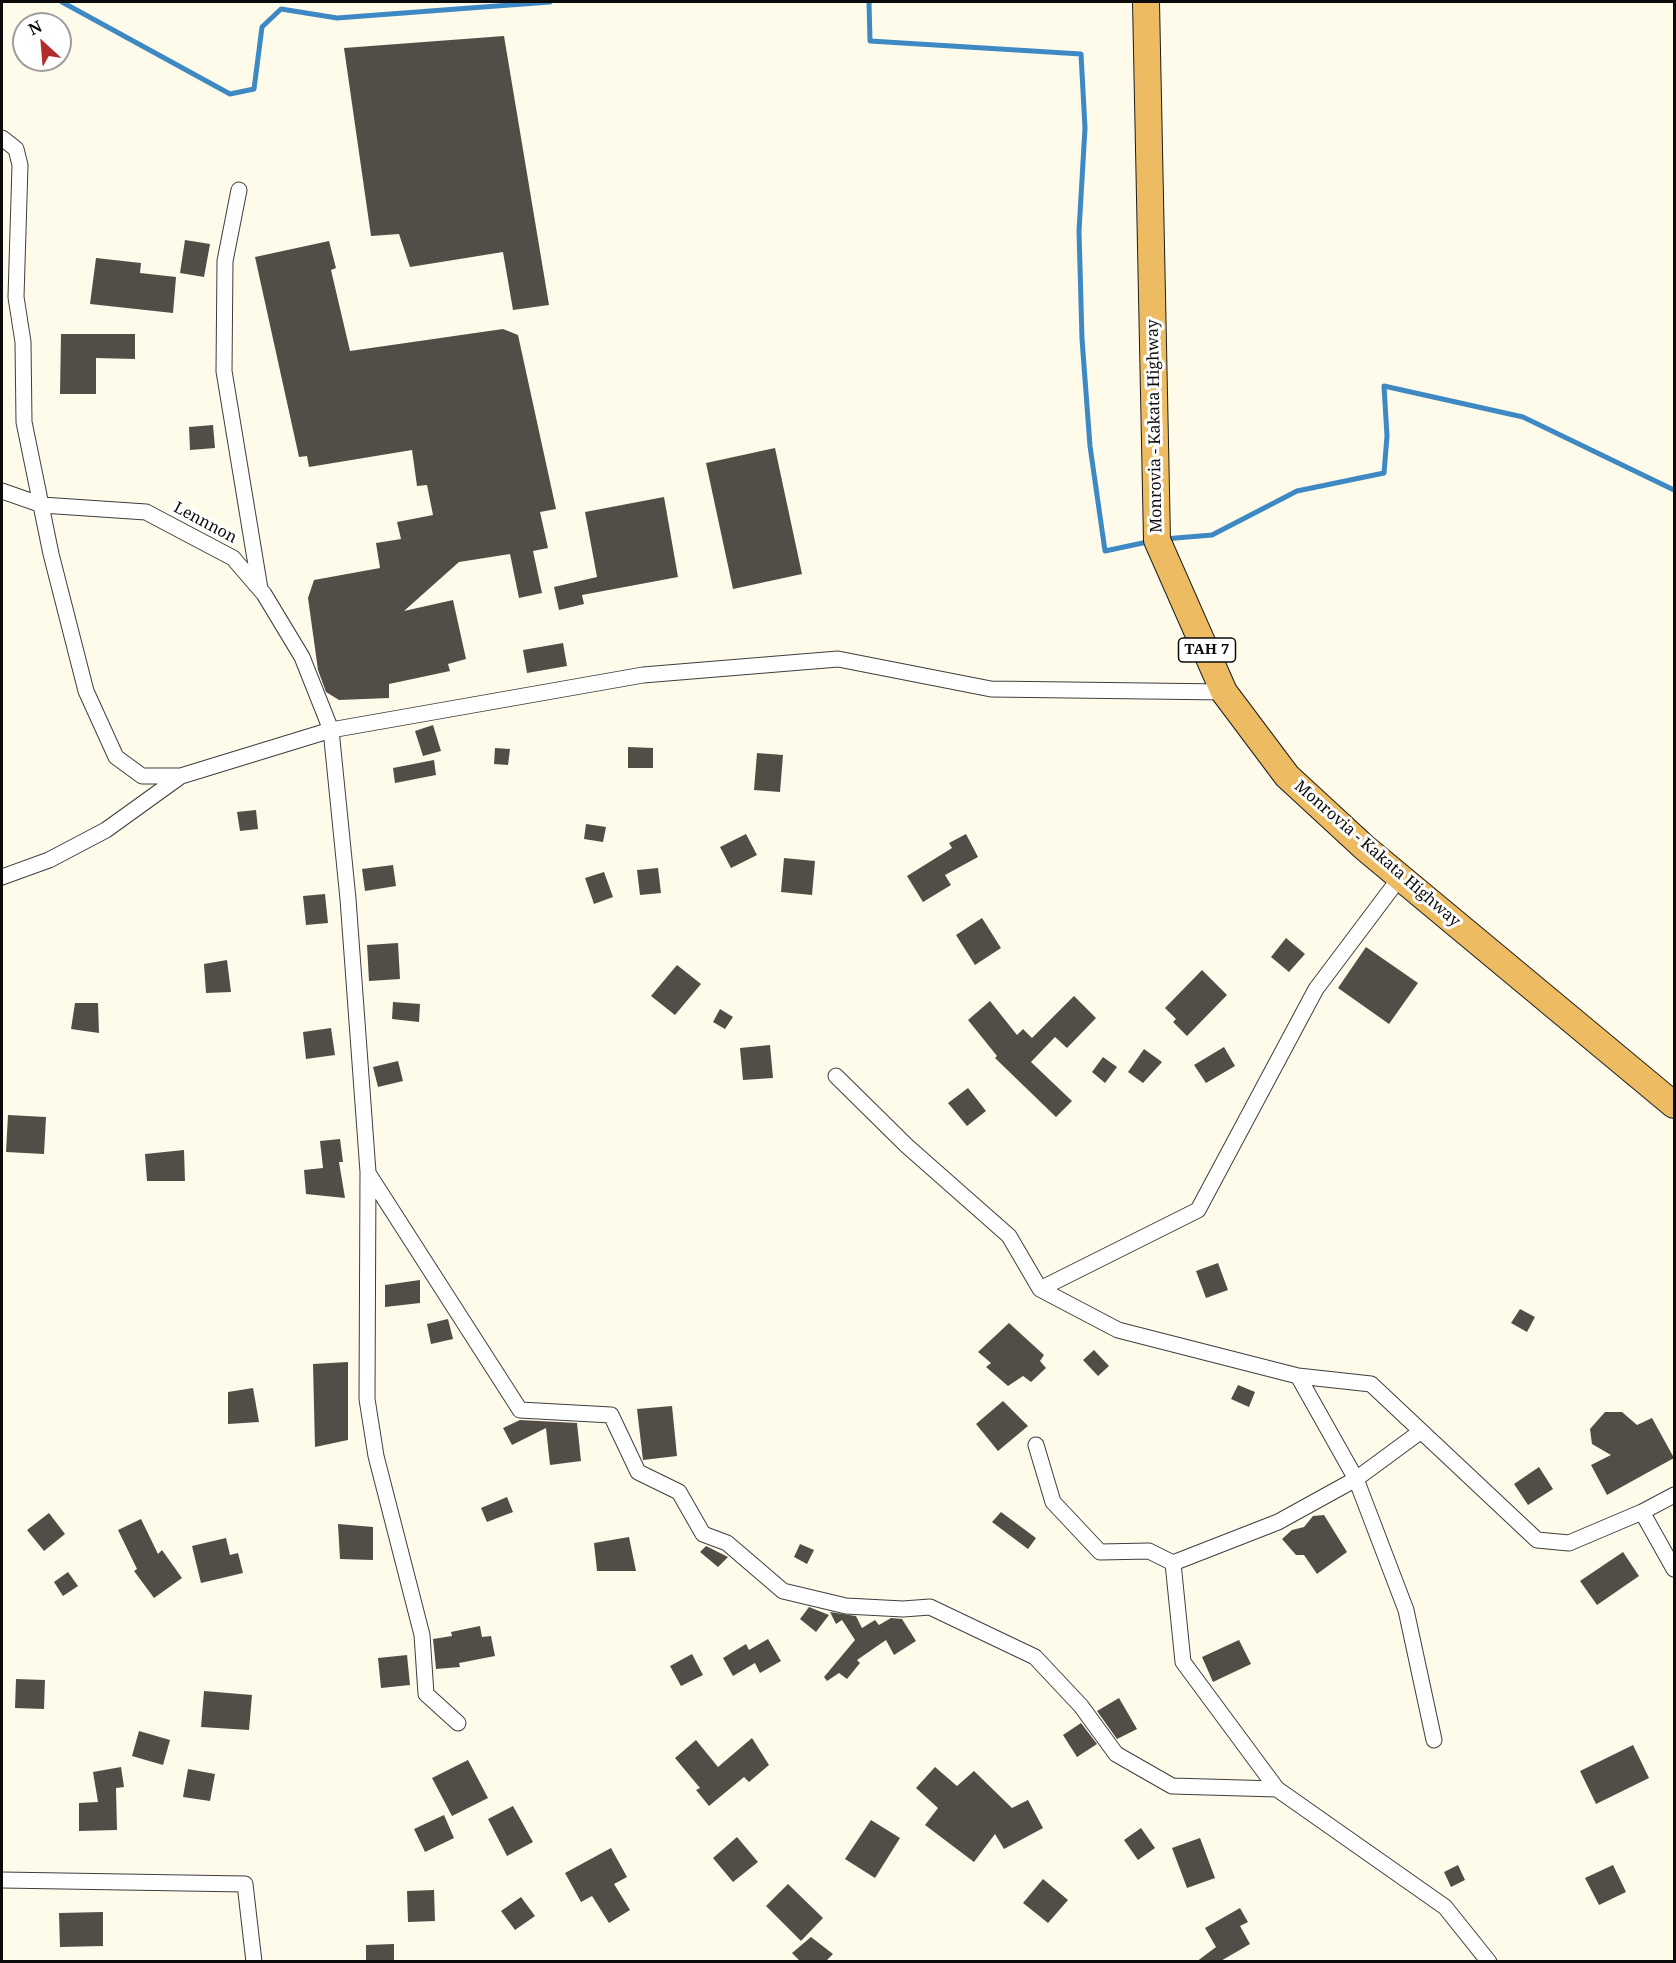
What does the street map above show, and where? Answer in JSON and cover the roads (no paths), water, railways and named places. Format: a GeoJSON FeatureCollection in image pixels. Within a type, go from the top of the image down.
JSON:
{"type":"FeatureCollection","features":[{"type":"Feature","properties":{"kind":"highway","name":"Monrovia - Kakata Highway"},"geometry":{"type":"LineString","coordinates":[[1146,2],[1156,540],[1224,692],[1287,776],[1365,848],[1674,1105]]}},
{"type":"Feature","properties":{"kind":"street"},"geometry":{"type":"LineString","coordinates":[[2,138],[16,150],[20,165],[16,297],[23,342],[24,422],[51,554],[86,691],[116,757],[142,777],[181,776],[331,730],[643,675],[838,658],[992,689],[1224,692]]}},
{"type":"Feature","properties":{"kind":"street"},"geometry":{"type":"LineString","coordinates":[[239,190],[225,261],[224,370],[260,589]]}},
{"type":"Feature","properties":{"kind":"street","name":"Lennnon"},"geometry":{"type":"LineString","coordinates":[[2,490],[42,505],[146,512],[233,558],[260,589],[302,657],[331,730],[348,899],[368,1172],[369,1411],[376,1456],[422,1635],[426,1694],[458,1723]]}},
{"type":"Feature","properties":{"kind":"street"},"geometry":{"type":"LineString","coordinates":[[2,877],[49,860],[106,830],[181,776]]}},
{"type":"Feature","properties":{"kind":"street"},"geometry":{"type":"LineString","coordinates":[[1040,1289],[1198,1210],[1316,989],[1401,876]]}},
{"type":"Feature","properties":{"kind":"street"},"geometry":{"type":"LineString","coordinates":[[836,1076],[907,1146],[1009,1236],[1040,1289],[1118,1329],[1298,1376],[1371,1384],[1537,1540],[1569,1543],[1642,1512],[1674,1495]]}},
{"type":"Feature","properties":{"kind":"street"},"geometry":{"type":"LineString","coordinates":[[368,1172],[520,1410],[611,1415],[638,1472],[679,1492],[703,1534],[727,1543],[783,1591],[846,1606],[903,1609],[930,1607],[1035,1657],[1081,1706],[1116,1754],[1172,1786],[1277,1789]]}},
{"type":"Feature","properties":{"kind":"street"},"geometry":{"type":"LineString","coordinates":[[1298,1376],[1356,1479],[1406,1610],[1434,1740]]}},
{"type":"Feature","properties":{"kind":"street"},"geometry":{"type":"LineString","coordinates":[[1036,1445],[1053,1502],[1100,1552],[1149,1551],[1173,1563],[1278,1522],[1356,1479],[1420,1432]]}},
{"type":"Feature","properties":{"kind":"street"},"geometry":{"type":"LineString","coordinates":[[1642,1512],[1674,1569]]}},
{"type":"Feature","properties":{"kind":"street"},"geometry":{"type":"LineString","coordinates":[[1173,1563],[1183,1662],[1277,1789],[1445,1907],[1489,1962]]}},
{"type":"Feature","properties":{"kind":"street"},"geometry":{"type":"LineString","coordinates":[[2,1880],[245,1884],[254,1962]]}},
{"type":"Feature","properties":{"kind":"waterway"},"geometry":{"type":"LineString","coordinates":[[62,2],[230,94],[254,89],[262,27],[281,9],[337,18],[550,2]]}},
{"type":"Feature","properties":{"kind":"waterway"},"geometry":{"type":"LineString","coordinates":[[869,2],[870,41],[1081,54],[1085,128],[1079,231],[1082,339],[1090,446],[1105,551],[1152,541]]}},
{"type":"Feature","properties":{"kind":"waterway"},"geometry":{"type":"LineString","coordinates":[[1164,539],[1212,535],[1297,491],[1384,473],[1387,436],[1384,386],[1523,417],[1674,490]]}}]}
